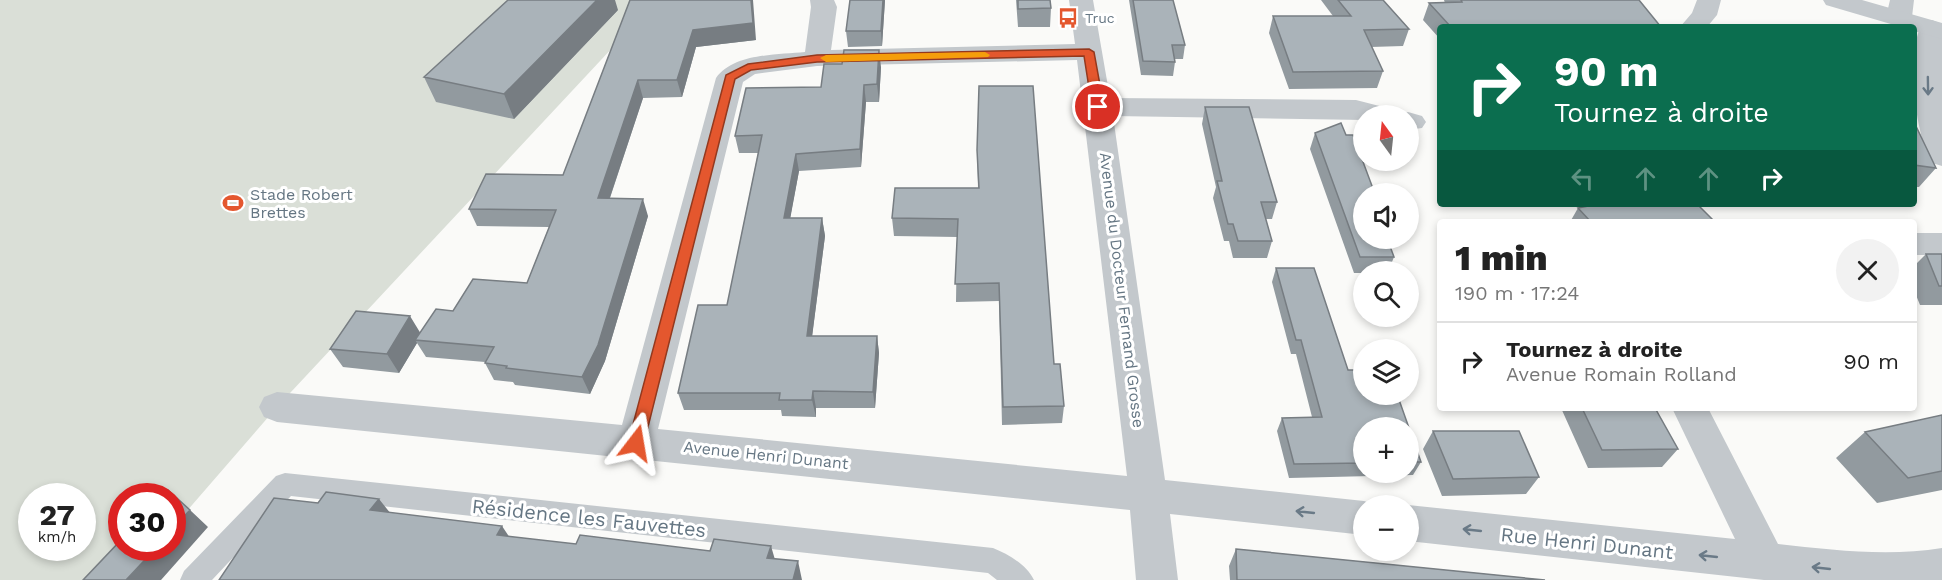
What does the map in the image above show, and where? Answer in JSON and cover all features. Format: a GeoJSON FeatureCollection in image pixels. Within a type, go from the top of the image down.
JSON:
{"type":"FeatureCollection","features":[{"type":"Feature","properties":{"kind":"street"},"geometry":{"type":"LineString","coordinates":[[817,58],[824,7],[822,0]]}},
{"type":"Feature","properties":{"kind":"street","name":"Avenue du Docteur Fernand Grosse"},"geometry":{"type":"LineString","coordinates":[[1081,0],[1098,107],[1157,580]]}},
{"type":"Feature","properties":{"kind":"street"},"geometry":{"type":"LineString","coordinates":[[1696,24],[1704,15],[1709,0]]}},
{"type":"Feature","properties":{"kind":"street"},"geometry":{"type":"LineString","coordinates":[[1835,0],[1901,9],[1937,29],[1929,43],[1927,92],[1942,156]]}},
{"type":"Feature","properties":{"kind":"street"},"geometry":{"type":"LineString","coordinates":[[636,443],[730,78],[748,67],[817,58],[1089,52]]}},
{"type":"Feature","properties":{"kind":"street"},"geometry":{"type":"LineString","coordinates":[[1098,107],[1353,109]]}},
{"type":"Feature","properties":{"kind":"street"},"geometry":{"type":"LineString","coordinates":[[1917,244],[1942,244]]}},
{"type":"Feature","properties":{"kind":"street","name":"Avenue Henri Dunant"},"geometry":{"type":"LineString","coordinates":[[277,407],[1147,495]]}},
{"type":"Feature","properties":{"kind":"street"},"geometry":{"type":"LineString","coordinates":[[1691,411],[1766,562]]}},
{"type":"Feature","properties":{"kind":"street"},"geometry":{"type":"LineString","coordinates":[[1147,495],[1353,517]]}},
{"type":"Feature","properties":{"kind":"street","name":"Rue Henri Dunant"},"geometry":{"type":"LineString","coordinates":[[1419,524],[1856,571],[1919,571],[1942,567]]}},
{"type":"Feature","properties":{"kind":"lane","name":"Résidence les Fauvettes"},"geometry":{"type":"LineString","coordinates":[[194,580],[285,484],[810,543],[993,561],[1020,580]]}},
{"type":"Feature","properties":{"kind":"shaded area","name":"Stade Robert Brettes"},"geometry":{"type":"Polygon","coordinates":[[[0,0],[657,0],[277,407],[186,512],[186,483],[108,483],[108,561],[124,561],[127,580],[0,580],[0,0]]]}},
{"type":"Feature","properties":{"kind":"building"},"geometry":{"type":"Polygon","coordinates":[[[508,0],[597,0],[504,94],[424,77],[508,0]]]}},
{"type":"Feature","properties":{"kind":"building"},"geometry":{"type":"Polygon","coordinates":[[[630,0],[751,0],[753,23],[693,30],[677,80],[638,80],[598,198],[643,199],[598,345],[582,377],[506,368],[507,366],[485,363],[494,347],[415,340],[436,309],[453,311],[473,279],[527,283],[556,210],[469,209],[486,174],[563,175],[630,0]]]}},
{"type":"Feature","properties":{"kind":"building"},"geometry":{"type":"Polygon","coordinates":[[[850,0],[883,0],[881,31],[846,31],[850,0]]]}},
{"type":"Feature","properties":{"kind":"building"},"geometry":{"type":"Polygon","coordinates":[[[1018,0],[1050,0],[1051,8],[1018,9],[1018,0]]]}},
{"type":"Feature","properties":{"kind":"building"},"geometry":{"type":"Polygon","coordinates":[[[1133,0],[1173,0],[1185,45],[1172,45],[1175,62],[1143,61],[1133,0]]]}},
{"type":"Feature","properties":{"kind":"building"},"geometry":{"type":"Polygon","coordinates":[[[1338,0],[1383,0],[1409,29],[1364,30],[1383,71],[1293,72],[1273,16],[1351,16],[1338,0]]]}},
{"type":"Feature","properties":{"kind":"building"},"geometry":{"type":"Polygon","coordinates":[[[1461,0],[1639,0],[1659,24],[1448,24],[1429,3],[1462,2],[1461,0]]]}},
{"type":"Feature","properties":{"kind":"building"},"geometry":{"type":"Polygon","coordinates":[[[844,50],[879,50],[877,84],[864,85],[860,149],[796,154],[784,218],[822,218],[807,336],[877,336],[873,392],[813,391],[812,400],[779,400],[780,393],[678,393],[698,305],[727,305],[762,135],[735,136],[746,88],[821,87],[824,64],[842,64],[844,50]]]}},
{"type":"Feature","properties":{"kind":"building"},"geometry":{"type":"Polygon","coordinates":[[[979,86],[1033,86],[1054,364],[1060,364],[1064,406],[1003,407],[999,283],[955,284],[958,219],[892,218],[895,188],[979,188],[977,150],[979,86]]]}},
{"type":"Feature","properties":{"kind":"building"},"geometry":{"type":"Polygon","coordinates":[[[1205,107],[1249,107],[1277,202],[1261,202],[1272,241],[1238,241],[1233,224],[1228,224],[1217,181],[1222,181],[1205,107]]]}},
{"type":"Feature","properties":{"kind":"building"},"geometry":{"type":"Polygon","coordinates":[[[1341,123],[1346,135],[1353,135],[1353,171],[1366,171],[1371,183],[1353,183],[1353,238],[1315,133],[1341,123]]]}},
{"type":"Feature","properties":{"kind":"building"},"geometry":{"type":"Polygon","coordinates":[[[1917,128],[1936,168],[1917,165],[1917,128]]]}},
{"type":"Feature","properties":{"kind":"building"},"geometry":{"type":"Polygon","coordinates":[[[1700,207],[1712,219],[1588,219],[1578,208],[1700,207]]]}},
{"type":"Feature","properties":{"kind":"building"},"geometry":{"type":"Polygon","coordinates":[[[1357,249],[1391,249],[1394,257],[1360,257],[1357,249]]]}},
{"type":"Feature","properties":{"kind":"building"},"geometry":{"type":"Polygon","coordinates":[[[1926,254],[1942,254],[1942,286],[1939,286],[1926,254]]]}},
{"type":"Feature","properties":{"kind":"building"},"geometry":{"type":"Polygon","coordinates":[[[1276,268],[1314,268],[1348,370],[1353,370],[1353,405],[1401,405],[1405,417],[1353,417],[1353,463],[1294,464],[1282,418],[1322,417],[1301,340],[1296,340],[1276,268]]]}},
{"type":"Feature","properties":{"kind":"building"},"geometry":{"type":"Polygon","coordinates":[[[356,311],[410,316],[387,354],[330,349],[356,311]]]}},
{"type":"Feature","properties":{"kind":"building"},"geometry":{"type":"Polygon","coordinates":[[[1583,411],[1657,411],[1678,449],[1602,450],[1583,411]]]}},
{"type":"Feature","properties":{"kind":"building"},"geometry":{"type":"Polygon","coordinates":[[[1942,415],[1942,471],[1908,478],[1865,432],[1942,415]]]}},
{"type":"Feature","properties":{"kind":"building"},"geometry":{"type":"Polygon","coordinates":[[[1433,431],[1519,431],[1539,477],[1453,479],[1433,431]]]}},
{"type":"Feature","properties":{"kind":"building"},"geometry":{"type":"Polygon","coordinates":[[[326,492],[379,499],[370,510],[502,526],[497,535],[576,544],[580,535],[710,551],[714,539],[771,546],[767,558],[798,561],[793,580],[219,580],[274,498],[318,503],[326,492]]]}},
{"type":"Feature","properties":{"kind":"building"},"geometry":{"type":"Polygon","coordinates":[[[1236,549],[1545,580],[1237,580],[1236,549]]]}},
{"type":"Feature","properties":{"kind":"building"},"geometry":{"type":"Polygon","coordinates":[[[108,554],[108,561],[144,561],[126,580],[83,580],[108,554]]]}},
{"type":"Feature","properties":{"kind":"slow traffic"},"geometry":{"type":"LineString","coordinates":[[826,58],[985,55]]}},
{"type":"Feature","properties":{"kind":"place","name":"Truc"},"geometry":{"type":"Point","coordinates":[1068,18]}},
{"type":"Feature","properties":{"kind":"place","name":"Stade Robert Brettes"},"geometry":{"type":"Point","coordinates":[233,203]}},
{"type":"Feature","properties":{"kind":"route"},"geometry":{"type":"LineString","coordinates":[[636,443],[730,78],[748,67],[817,58],[1089,52],[1098,107]]}}]}
